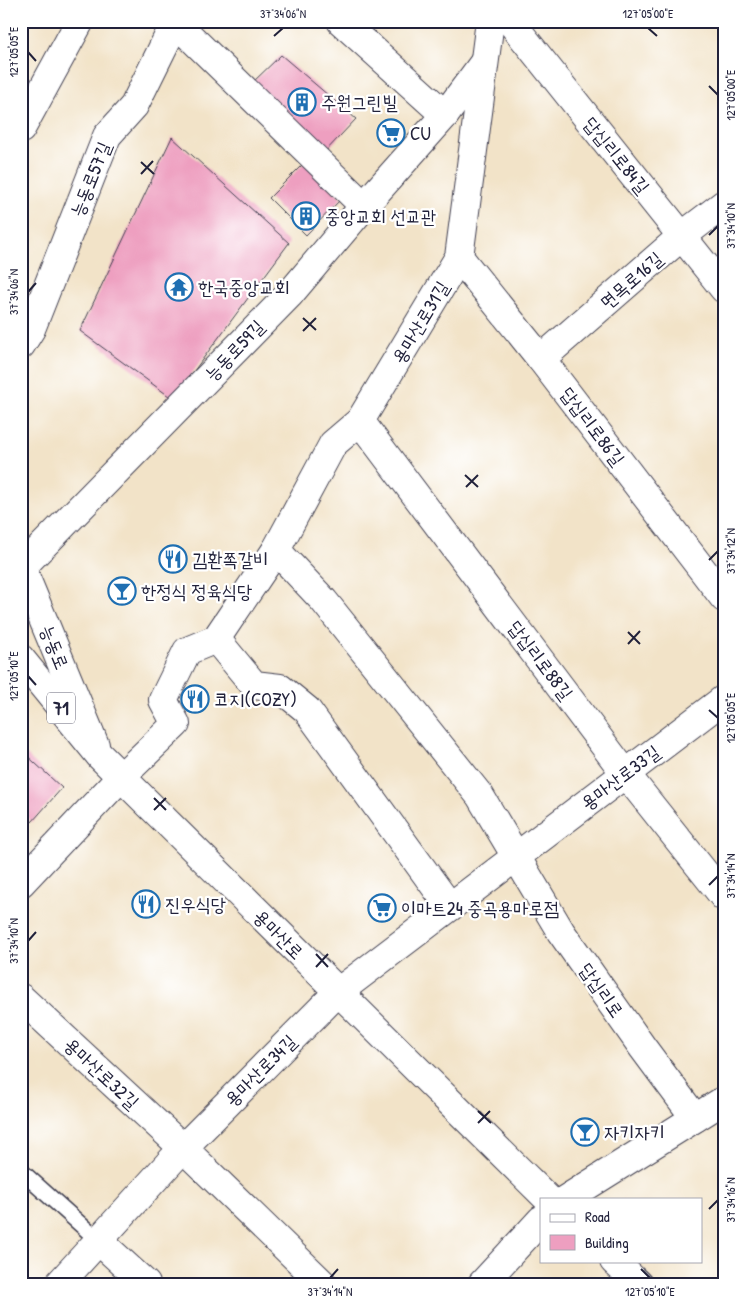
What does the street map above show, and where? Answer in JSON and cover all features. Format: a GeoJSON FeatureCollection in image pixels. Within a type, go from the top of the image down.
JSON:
{"type":"FeatureCollection","features":[{"type":"Feature","properties":{"kind":"street"},"geometry":{"type":"LineString","coordinates":[[21,129],[80,21]]}},
{"type":"Feature","properties":{"kind":"street"},"geometry":{"type":"LineString","coordinates":[[342,21],[445,115]]}},
{"type":"Feature","properties":{"kind":"street","name":"능동로59길"},"geometry":{"type":"LineString","coordinates":[[21,566],[288,295],[445,115],[484,61],[490,21]]}},
{"type":"Feature","properties":{"kind":"street","name":"답십리로84길"},"geometry":{"type":"LineString","coordinates":[[510,21],[724,289]]}},
{"type":"Feature","properties":{"kind":"street","name":"능동로57길"},"geometry":{"type":"LineString","coordinates":[[21,345],[31,329],[107,136],[134,106],[175,22],[364,206]]}},
{"type":"Feature","properties":{"kind":"street","name":"용마산로31길"},"geometry":{"type":"LineString","coordinates":[[216,639],[276,550],[333,444],[360,421],[459,257],[484,61]]}},
{"type":"Feature","properties":{"kind":"street","name":"면목로16길"},"geometry":{"type":"LineString","coordinates":[[541,359],[682,236],[724,204]]}},
{"type":"Feature","properties":{"kind":"street","name":"답십리로86길"},"geometry":{"type":"LineString","coordinates":[[459,257],[541,359],[724,598]]}},
{"type":"Feature","properties":{"kind":"street","name":"답십리로88길"},"geometry":{"type":"LineString","coordinates":[[360,421],[625,773],[724,897]]}},
{"type":"Feature","properties":{"kind":"street"},"geometry":{"type":"LineString","coordinates":[[276,550],[324,600],[411,712],[480,796],[517,856]]}},
{"type":"Feature","properties":{"kind":"street","name":"능동로"},"geometry":{"type":"LineString","coordinates":[[21,566],[100,756]]}},
{"type":"Feature","properties":{"kind":"street"},"geometry":{"type":"LineString","coordinates":[[21,883],[121,777],[176,724],[163,700],[187,651],[216,639],[254,685],[280,688],[308,710],[450,907]]}},
{"type":"Feature","properties":{"kind":"street","name":"용마산로"},"geometry":{"type":"LineString","coordinates":[[21,659],[100,756],[547,1198]]}},
{"type":"Feature","properties":{"kind":"street","name":"용마산로33길"},"geometry":{"type":"LineString","coordinates":[[338,992],[724,699]]}},
{"type":"Feature","properties":{"kind":"street","name":"답십리로"},"geometry":{"type":"LineString","coordinates":[[517,856],[562,932],[643,1048],[695,1118]]}},
{"type":"Feature","properties":{"kind":"street","name":"용마산로34길"},"geometry":{"type":"LineString","coordinates":[[59,1284],[183,1148],[338,992]]}},
{"type":"Feature","properties":{"kind":"street","name":"용마산로32길"},"geometry":{"type":"LineString","coordinates":[[21,998],[183,1148]]}},
{"type":"Feature","properties":{"kind":"street"},"geometry":{"type":"LineString","coordinates":[[568,1198],[724,1100]]}},
{"type":"Feature","properties":{"kind":"street"},"geometry":{"type":"LineString","coordinates":[[183,1148],[323,1284]]}},
{"type":"Feature","properties":{"kind":"street"},"geometry":{"type":"LineString","coordinates":[[482,1284],[540,1221]]}},
{"type":"Feature","properties":{"kind":"street"},"geometry":{"type":"LineString","coordinates":[[100,1241],[146,1284]]}},
{"type":"Feature","properties":{"kind":"street"},"geometry":{"type":"LineString","coordinates":[[615,1262],[638,1284]]}},
{"type":"Feature","properties":{"kind":"lane"},"geometry":{"type":"LineString","coordinates":[[21,1171],[100,1241]]}},
{"type":"Feature","properties":{"kind":"building","name":"주원그린빌"},"geometry":{"type":"Polygon","coordinates":[[[281,55],[356,119],[323,154],[251,84],[281,55]]]}},
{"type":"Feature","properties":{"kind":"building"},"geometry":{"type":"Polygon","coordinates":[[[21,56],[28,75],[21,88],[21,56]]]}},
{"type":"Feature","properties":{"kind":"building","name":"한국중앙교회"},"geometry":{"type":"Polygon","coordinates":[[[172,137],[289,243],[173,399],[80,331],[172,137]]]}},
{"type":"Feature","properties":{"kind":"building","name":"중앙교회 선교관"},"geometry":{"type":"Polygon","coordinates":[[[305,162],[342,198],[306,235],[269,198],[305,162]]]}},
{"type":"Feature","properties":{"kind":"building"},"geometry":{"type":"Polygon","coordinates":[[[21,750],[62,788],[32,822],[21,812],[21,750]]]}},
{"type":"Feature","properties":{"kind":"place","name":"주원그린빌"},"geometry":{"type":"Point","coordinates":[302,102]}},
{"type":"Feature","properties":{"kind":"place","name":"CU"},"geometry":{"type":"Point","coordinates":[391,133]}},
{"type":"Feature","properties":{"kind":"place","name":"중앙교회 선교관"},"geometry":{"type":"Point","coordinates":[306,216]}},
{"type":"Feature","properties":{"kind":"place","name":"한국중앙교회"},"geometry":{"type":"Point","coordinates":[179,287]}},
{"type":"Feature","properties":{"kind":"place","name":"김환쪽갈비"},"geometry":{"type":"Point","coordinates":[173,559]}},
{"type":"Feature","properties":{"kind":"place","name":"한정식 정육식당"},"geometry":{"type":"Point","coordinates":[122,591]}},
{"type":"Feature","properties":{"kind":"place","name":"코지(COZY)"},"geometry":{"type":"Point","coordinates":[195,699]}},
{"type":"Feature","properties":{"kind":"place","name":"진우식당"},"geometry":{"type":"Point","coordinates":[146,904]}},
{"type":"Feature","properties":{"kind":"place","name":"이마트24 중곡용마로점"},"geometry":{"type":"Point","coordinates":[382,908]}},
{"type":"Feature","properties":{"kind":"place","name":"자키자키"},"geometry":{"type":"Point","coordinates":[585,1132]}}]}
